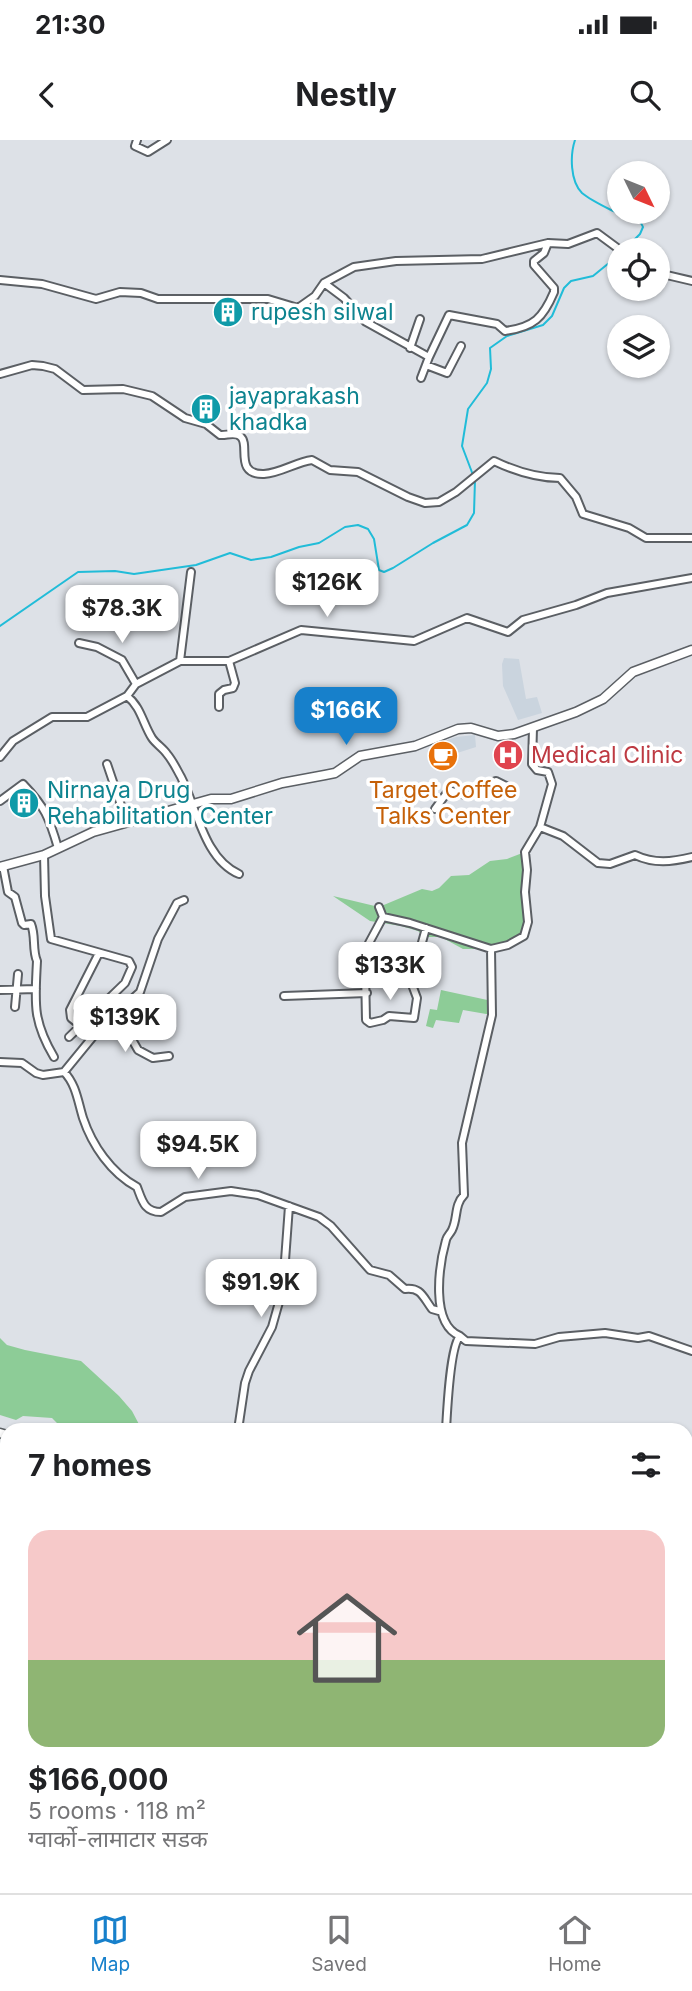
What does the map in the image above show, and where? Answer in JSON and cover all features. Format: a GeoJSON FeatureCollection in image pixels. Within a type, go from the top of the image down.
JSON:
{"type":"FeatureCollection","features":[{"type":"Feature","properties":{"kind":"main road"},"geometry":{"type":"LineString","coordinates":[[1,867],[44,855],[93,832],[211,799],[231,799],[282,783],[335,773],[360,756],[415,747],[458,729],[471,728],[504,736],[533,728],[603,699],[633,672],[692,650]]}},
{"type":"Feature","properties":{"kind":"street"},"geometry":{"type":"LineString","coordinates":[[137,140],[135,146],[148,152],[167,140]]}},
{"type":"Feature","properties":{"kind":"street"},"geometry":{"type":"LineString","coordinates":[[0,280],[42,284],[96,299],[120,292],[141,293],[158,299],[268,299],[298,308],[316,296],[324,283],[354,267],[397,261],[482,258],[548,243],[568,244],[597,233],[607,241]]}},
{"type":"Feature","properties":{"kind":"street"},"geometry":{"type":"LineString","coordinates":[[421,378],[449,315],[497,324],[505,331],[521,329],[540,319],[554,288],[534,265],[534,261],[544,253],[548,243]]}},
{"type":"Feature","properties":{"kind":"street"},"geometry":{"type":"LineString","coordinates":[[670,276],[692,281]]}},
{"type":"Feature","properties":{"kind":"street"},"geometry":{"type":"LineString","coordinates":[[324,283],[344,298],[366,322],[429,357]]}},
{"type":"Feature","properties":{"kind":"street"},"geometry":{"type":"LineString","coordinates":[[410,348],[420,319]]}},
{"type":"Feature","properties":{"kind":"street"},"geometry":{"type":"LineString","coordinates":[[426,365],[447,373],[461,346]]}},
{"type":"Feature","properties":{"kind":"street"},"geometry":{"type":"LineString","coordinates":[[0,374],[32,365],[43,366],[55,369],[83,390],[123,389],[152,396],[185,418],[206,424],[220,435],[241,436],[244,440],[246,465],[261,474],[312,460],[330,470],[358,472],[425,503],[439,502],[456,492],[477,472],[494,461],[512,470],[539,477],[561,478],[576,496],[583,514],[629,528],[646,538],[692,538]]}},
{"type":"Feature","properties":{"kind":"street"},"geometry":{"type":"LineString","coordinates":[[180,661],[191,572]]}},
{"type":"Feature","properties":{"kind":"street"},"geometry":{"type":"LineString","coordinates":[[0,757],[13,741],[52,717],[87,717],[127,696],[136,684],[180,661],[229,661],[301,630],[414,640],[467,618],[508,632],[523,620],[607,593],[692,578]]}},
{"type":"Feature","properties":{"kind":"street"},"geometry":{"type":"LineString","coordinates":[[79,643],[97,647],[122,660],[136,684]]}},
{"type":"Feature","properties":{"kind":"street"},"geometry":{"type":"LineString","coordinates":[[219,707],[219,694],[223,690],[233,688],[235,683],[229,661]]}},
{"type":"Feature","properties":{"kind":"street"},"geometry":{"type":"LineString","coordinates":[[127,696],[135,703],[153,740],[172,760],[211,846],[228,867],[239,874]]}},
{"type":"Feature","properties":{"kind":"street"},"geometry":{"type":"LineString","coordinates":[[383,918],[491,949],[508,945],[524,936],[528,922],[525,852],[540,827],[552,784],[548,772],[537,770],[532,764],[533,728]]}},
{"type":"Feature","properties":{"kind":"street"},"geometry":{"type":"LineString","coordinates":[[107,764],[127,823]]}},
{"type":"Feature","properties":{"kind":"street"},"geometry":{"type":"LineString","coordinates":[[435,809],[449,790],[468,796],[482,786],[496,781],[506,786]]}},
{"type":"Feature","properties":{"kind":"street"},"geometry":{"type":"LineString","coordinates":[[0,801],[23,783],[38,798],[48,814],[58,848]]}},
{"type":"Feature","properties":{"kind":"street"},"geometry":{"type":"LineString","coordinates":[[540,827],[563,836],[598,863],[610,864],[635,855],[669,862],[692,857]]}},
{"type":"Feature","properties":{"kind":"street"},"geometry":{"type":"LineString","coordinates":[[44,855],[45,896],[51,939],[129,961],[132,967],[125,983],[69,1037]]}},
{"type":"Feature","properties":{"kind":"street"},"geometry":{"type":"LineString","coordinates":[[1,867],[8,892],[15,897],[22,923],[31,924],[35,936],[34,1006],[41,1034],[54,1057]]}},
{"type":"Feature","properties":{"kind":"street"},"geometry":{"type":"LineString","coordinates":[[0,1062],[22,1063],[36,1073],[64,1072],[92,1036],[141,992],[158,939],[177,903],[184,900]]}},
{"type":"Feature","properties":{"kind":"street"},"geometry":{"type":"LineString","coordinates":[[379,907],[383,918],[369,943],[365,969],[366,1020],[370,1023],[388,1016],[414,1018],[417,998],[411,982],[426,929]]}},
{"type":"Feature","properties":{"kind":"street"},"geometry":{"type":"LineString","coordinates":[[491,949],[492,1015],[462,1143],[464,1195],[457,1202],[452,1230],[446,1239],[439,1276],[439,1311],[452,1333],[466,1341],[535,1344],[559,1337],[605,1334],[638,1338],[649,1336],[692,1351]]}},
{"type":"Feature","properties":{"kind":"street"},"geometry":{"type":"LineString","coordinates":[[81,1026],[71,1018],[70,1010],[99,953]]}},
{"type":"Feature","properties":{"kind":"street"},"geometry":{"type":"LineString","coordinates":[[15,1007],[18,974]]}},
{"type":"Feature","properties":{"kind":"street"},"geometry":{"type":"LineString","coordinates":[[0,990],[36,989]]}},
{"type":"Feature","properties":{"kind":"street"},"geometry":{"type":"LineString","coordinates":[[284,996],[367,993]]}},
{"type":"Feature","properties":{"kind":"street"},"geometry":{"type":"LineString","coordinates":[[106,1002],[117,1013],[138,1050],[153,1058],[169,1056]]}},
{"type":"Feature","properties":{"kind":"street"},"geometry":{"type":"LineString","coordinates":[[64,1072],[75,1089],[91,1141],[124,1181],[136,1187],[142,1202],[150,1211],[161,1212],[185,1197],[231,1191],[258,1195],[319,1217],[331,1226],[370,1270],[389,1275],[405,1289],[419,1291],[432,1309],[439,1311]]}},
{"type":"Feature","properties":{"kind":"street"},"geometry":{"type":"LineString","coordinates":[[239,1423],[249,1371],[272,1327],[283,1287],[289,1206]]}},
{"type":"Feature","properties":{"kind":"street"},"geometry":{"type":"LineString","coordinates":[[446,1423],[454,1344],[460,1336]]}},
{"type":"Feature","properties":{"kind":"shaded area"},"geometry":{"type":"Polygon","coordinates":[[[504,658],[519,659],[526,699],[537,697],[542,713],[518,720],[503,686],[504,658]]]}},
{"type":"Feature","properties":{"kind":"shaded area"},"geometry":{"type":"Polygon","coordinates":[[[475,735],[476,747],[454,754],[441,754],[439,743],[456,737],[475,735]]]}},
{"type":"Feature","properties":{"kind":"green space"},"geometry":{"type":"Polygon","coordinates":[[[525,852],[528,922],[524,936],[494,949],[463,949],[441,937],[425,937],[418,931],[401,926],[370,921],[333,896],[379,907],[422,889],[432,891],[451,876],[469,875],[490,861],[507,859],[525,852]]]}},
{"type":"Feature","properties":{"kind":"green space"},"geometry":{"type":"Polygon","coordinates":[[[441,990],[492,1001],[492,1015],[463,1010],[459,1023],[436,1020],[433,1028],[426,1026],[430,1009],[437,1010],[441,990]]]}},
{"type":"Feature","properties":{"kind":"green space"},"geometry":{"type":"Polygon","coordinates":[[[0,1338],[7,1345],[81,1361],[119,1396],[138,1423],[57,1423],[52,1418],[23,1416],[16,1420],[0,1415],[0,1338]]]}},
{"type":"Feature","properties":{"kind":"waterway"},"geometry":{"type":"LineString","coordinates":[[575,140],[572,168],[578,188],[592,200],[611,210],[637,219],[643,227],[636,238]]}},
{"type":"Feature","properties":{"kind":"waterway"},"geometry":{"type":"LineString","coordinates":[[473,475],[462,446],[468,409],[487,383],[491,369],[490,348],[507,336],[543,325],[552,316],[564,288],[571,281],[593,276],[607,265]]}},
{"type":"Feature","properties":{"kind":"waterway"},"geometry":{"type":"LineString","coordinates":[[0,626],[78,572],[115,571],[134,574],[196,565],[230,553],[251,560],[271,557],[319,543],[345,527],[358,525],[368,529],[374,539],[379,570],[384,572],[467,525],[474,513],[475,480]]}},
{"type":"Feature","properties":{"kind":"place","name":"rupesh silwal"},"geometry":{"type":"Point","coordinates":[228,312]}},
{"type":"Feature","properties":{"kind":"place","name":"jayaprakash khadka"},"geometry":{"type":"Point","coordinates":[206,409]}},
{"type":"Feature","properties":{"kind":"place","name":"Medical Clinic"},"geometry":{"type":"Point","coordinates":[508,755]}},
{"type":"Feature","properties":{"kind":"place","name":"Target Coffee Talks Center"},"geometry":{"type":"Point","coordinates":[443,756]}},
{"type":"Feature","properties":{"kind":"place","name":"Nirnaya Drug Rehabilitation Center"},"geometry":{"type":"Point","coordinates":[24,803]}}]}
